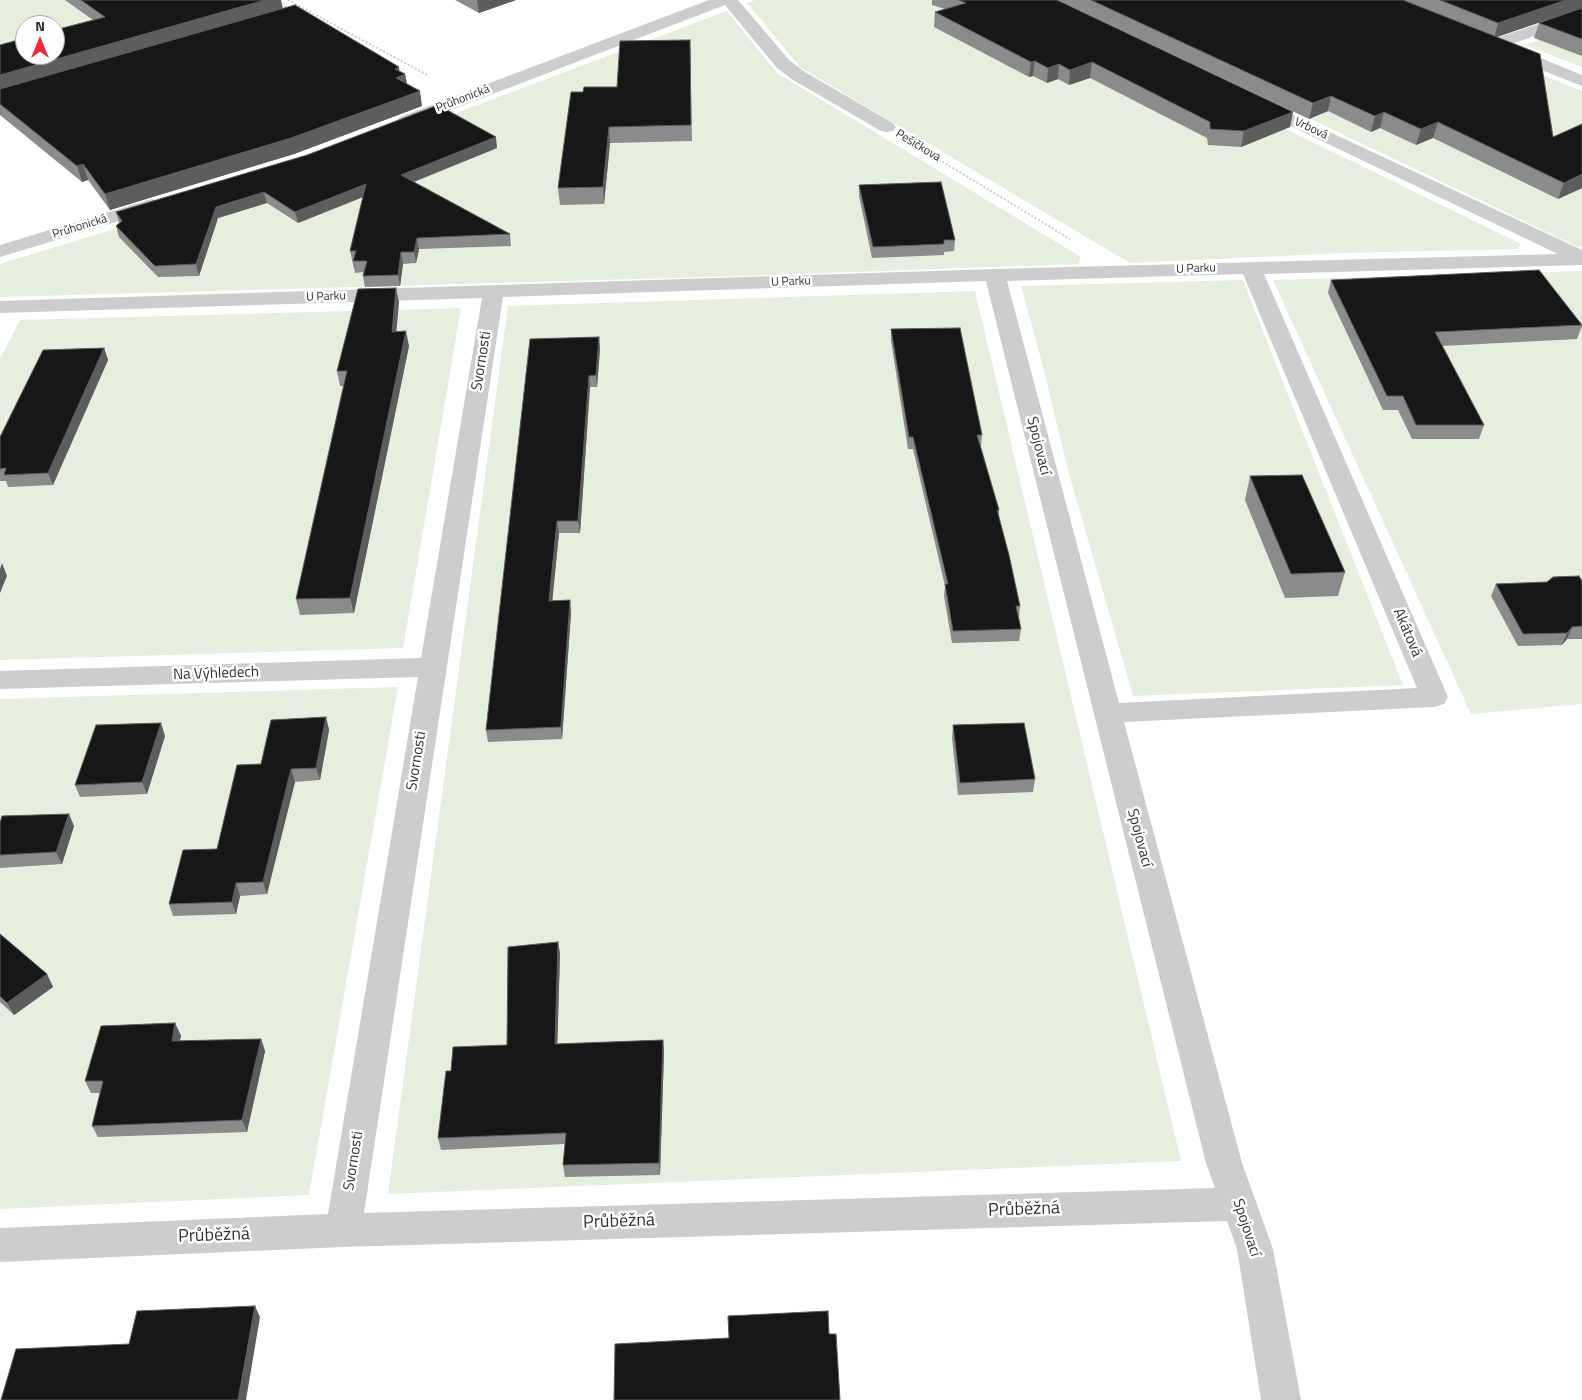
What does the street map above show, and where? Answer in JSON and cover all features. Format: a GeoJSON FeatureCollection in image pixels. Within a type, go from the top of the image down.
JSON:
{"type":"FeatureCollection","features":[{"type":"Feature","properties":{"kind":"street","name":"Průhonická"},"geometry":{"type":"LineString","coordinates":[[394,125],[723,0]]}},
{"type":"Feature","properties":{"kind":"street","name":"Pešičkova"},"geometry":{"type":"LineString","coordinates":[[730,0],[783,64],[799,76],[887,127]]}},
{"type":"Feature","properties":{"kind":"street"},"geometry":{"type":"LineString","coordinates":[[1494,44],[1582,14]]}},
{"type":"Feature","properties":{"kind":"street"},"geometry":{"type":"LineString","coordinates":[[1476,38],[1582,81]]}},
{"type":"Feature","properties":{"kind":"street","name":"Vrbová"},"geometry":{"type":"LineString","coordinates":[[1239,95],[1582,259]]}},
{"type":"Feature","properties":{"kind":"street","name":"Průhonická"},"geometry":{"type":"LineString","coordinates":[[0,251],[165,201]]}},
{"type":"Feature","properties":{"kind":"street","name":"U Parku"},"geometry":{"type":"LineString","coordinates":[[3,312],[493,292],[994,275],[1582,259]]}},
{"type":"Feature","properties":{"kind":"street","name":"Akátová"},"geometry":{"type":"LineString","coordinates":[[1107,713],[1434,697],[1251,268]]}},
{"type":"Feature","properties":{"kind":"street","name":"Spojovací"},"geometry":{"type":"LineString","coordinates":[[994,275],[1224,1163],[1255,1249],[1281,1400]]}},
{"type":"Feature","properties":{"kind":"street","name":"Svornosti"},"geometry":{"type":"LineString","coordinates":[[344,1230],[493,292]]}},
{"type":"Feature","properties":{"kind":"street","name":"Na Výhledech"},"geometry":{"type":"LineString","coordinates":[[0,680],[432,667]]}},
{"type":"Feature","properties":{"kind":"street","name":"Průběžná"},"geometry":{"type":"LineString","coordinates":[[0,1245],[344,1230],[1238,1204]]}},
{"type":"Feature","properties":{"kind":"path"},"geometry":{"type":"LineString","coordinates":[[288,0],[468,97]]}},
{"type":"Feature","properties":{"kind":"path","name":"Pešičkova"},"geometry":{"type":"LineString","coordinates":[[887,127],[1124,272]]}},
{"type":"Feature","properties":{"kind":"green space"},"geometry":{"type":"Polygon","coordinates":[[[0,0],[278,0],[290,7],[0,91],[0,0]]]}},
{"type":"Feature","properties":{"kind":"green space"},"geometry":{"type":"Polygon","coordinates":[[[755,0],[1022,0],[1521,244],[1518,249],[1343,253],[1130,263],[801,68],[747,3],[755,0]]]}},
{"type":"Feature","properties":{"kind":"green space"},"geometry":{"type":"Polygon","coordinates":[[[1062,0],[1357,0],[1582,91],[1582,246],[1578,247],[1062,0]]]}},
{"type":"Feature","properties":{"kind":"green space"},"geometry":{"type":"Polygon","coordinates":[[[727,11],[777,73],[1081,257],[1078,264],[741,276],[0,297],[0,264],[297,173],[727,11]]]}},
{"type":"Feature","properties":{"kind":"green space"},"geometry":{"type":"Polygon","coordinates":[[[1582,24],[1582,67],[1525,45],[1582,24]]]}},
{"type":"Feature","properties":{"kind":"green space"},"geometry":{"type":"Polygon","coordinates":[[[1582,271],[1582,704],[1471,714],[1273,280],[1582,271]]]}},
{"type":"Feature","properties":{"kind":"green space"},"geometry":{"type":"Polygon","coordinates":[[[1243,280],[1403,685],[1133,696],[1066,463],[1044,370],[1021,286],[1243,280]]]}},
{"type":"Feature","properties":{"kind":"green space"},"geometry":{"type":"Polygon","coordinates":[[[975,291],[1181,1161],[388,1194],[508,306],[975,291]]]}},
{"type":"Feature","properties":{"kind":"green space"},"geometry":{"type":"Polygon","coordinates":[[[461,308],[403,648],[0,660],[0,359],[20,320],[461,308]]]}},
{"type":"Feature","properties":{"kind":"green space"},"geometry":{"type":"Polygon","coordinates":[[[398,687],[309,1195],[0,1209],[0,699],[398,687]]]}},
{"type":"Feature","properties":{"kind":"building"},"geometry":{"type":"Polygon","coordinates":[[[81,0],[265,0],[65,57],[65,27],[105,17],[81,0]]]}},
{"type":"Feature","properties":{"kind":"building"},"geometry":{"type":"Polygon","coordinates":[[[959,0],[1057,0],[1293,112],[1244,131],[1210,129],[1210,122],[1092,62],[1070,70],[1059,64],[1048,68],[1035,61],[1031,62],[935,12],[966,3],[959,0]]]}},
{"type":"Feature","properties":{"kind":"building"},"geometry":{"type":"Polygon","coordinates":[[[1091,0],[1403,0],[1540,54],[1553,137],[1582,124],[1582,174],[1564,183],[1438,122],[1421,129],[1384,112],[1375,116],[1331,96],[1313,103],[1091,0]]]}},
{"type":"Feature","properties":{"kind":"building"},"geometry":{"type":"Polygon","coordinates":[[[1440,0],[1566,0],[1498,23],[1440,0]]]}},
{"type":"Feature","properties":{"kind":"building"},"geometry":{"type":"Polygon","coordinates":[[[295,5],[399,67],[395,69],[405,74],[396,78],[420,91],[291,138],[105,194],[83,164],[77,166],[0,104],[0,89],[295,5]]]}},
{"type":"Feature","properties":{"kind":"building"},"geometry":{"type":"Polygon","coordinates":[[[1582,8],[1582,39],[1539,23],[1582,8]]]}},
{"type":"Feature","properties":{"kind":"building"},"geometry":{"type":"Polygon","coordinates":[[[690,40],[691,125],[609,127],[603,187],[558,188],[571,92],[583,92],[584,87],[617,87],[620,41],[690,40]]]}},
{"type":"Feature","properties":{"kind":"building"},"geometry":{"type":"Polygon","coordinates":[[[15,41],[15,65],[35,65],[0,75],[0,45],[15,41]]]}},
{"type":"Feature","properties":{"kind":"building"},"geometry":{"type":"Polygon","coordinates":[[[438,105],[496,137],[401,175],[510,234],[417,238],[414,252],[401,252],[398,275],[363,276],[367,261],[353,261],[356,251],[350,251],[366,184],[295,212],[264,192],[216,207],[196,264],[155,266],[116,226],[122,221],[116,212],[307,155],[438,105]]]}},
{"type":"Feature","properties":{"kind":"building"},"geometry":{"type":"Polygon","coordinates":[[[941,182],[955,240],[944,240],[944,244],[873,247],[859,185],[941,182]]]}},
{"type":"Feature","properties":{"kind":"building"},"geometry":{"type":"Polygon","coordinates":[[[1539,270],[1582,325],[1435,332],[1484,425],[1416,425],[1403,396],[1387,396],[1331,280],[1539,270]]]}},
{"type":"Feature","properties":{"kind":"building"},"geometry":{"type":"Polygon","coordinates":[[[396,288],[392,332],[406,331],[350,598],[296,599],[347,371],[337,371],[358,289],[396,288]]]}},
{"type":"Feature","properties":{"kind":"building"},"geometry":{"type":"Polygon","coordinates":[[[960,328],[982,435],[977,435],[999,510],[997,510],[1020,606],[1016,606],[1021,629],[953,631],[945,584],[948,584],[913,437],[909,437],[891,329],[960,328]]]}},
{"type":"Feature","properties":{"kind":"building"},"geometry":{"type":"Polygon","coordinates":[[[599,337],[596,375],[589,376],[578,521],[557,521],[549,601],[570,600],[561,727],[486,730],[530,339],[599,337]]]}},
{"type":"Feature","properties":{"kind":"building"},"geometry":{"type":"Polygon","coordinates":[[[104,348],[48,473],[4,475],[6,468],[0,469],[0,437],[43,350],[104,348]]]}},
{"type":"Feature","properties":{"kind":"building"},"geometry":{"type":"Polygon","coordinates":[[[1302,475],[1345,572],[1291,574],[1250,476],[1302,475]]]}},
{"type":"Feature","properties":{"kind":"building"},"geometry":{"type":"Polygon","coordinates":[[[1579,576],[1582,581],[1582,626],[1572,627],[1567,633],[1523,634],[1496,584],[1547,582],[1553,577],[1579,576]]]}},
{"type":"Feature","properties":{"kind":"building"},"geometry":{"type":"Polygon","coordinates":[[[326,717],[316,768],[291,769],[263,882],[236,883],[232,902],[169,904],[183,850],[217,849],[237,765],[261,764],[271,720],[326,717]]]}},
{"type":"Feature","properties":{"kind":"building"},"geometry":{"type":"Polygon","coordinates":[[[161,723],[142,782],[75,785],[96,725],[161,723]]]}},
{"type":"Feature","properties":{"kind":"building"},"geometry":{"type":"Polygon","coordinates":[[[1024,723],[1035,779],[960,783],[953,725],[1024,723]]]}},
{"type":"Feature","properties":{"kind":"building"},"geometry":{"type":"Polygon","coordinates":[[[69,814],[56,852],[0,855],[0,823],[2,816],[69,814]]]}},
{"type":"Feature","properties":{"kind":"building"},"geometry":{"type":"Polygon","coordinates":[[[0,934],[47,974],[7,1003],[0,996],[0,934]]]}},
{"type":"Feature","properties":{"kind":"building"},"geometry":{"type":"Polygon","coordinates":[[[558,942],[555,1044],[663,1040],[659,1163],[563,1165],[566,1133],[438,1138],[446,1071],[451,1071],[453,1047],[507,1045],[508,947],[558,942]]]}},
{"type":"Feature","properties":{"kind":"building"},"geometry":{"type":"Polygon","coordinates":[[[175,1023],[172,1041],[261,1039],[242,1120],[92,1126],[103,1081],[85,1081],[101,1026],[175,1023]]]}},
{"type":"Feature","properties":{"kind":"building"},"geometry":{"type":"Polygon","coordinates":[[[255,1306],[238,1400],[1,1400],[16,1349],[129,1344],[137,1311],[255,1306]]]}},
{"type":"Feature","properties":{"kind":"building"},"geometry":{"type":"Polygon","coordinates":[[[828,1311],[829,1334],[836,1334],[840,1400],[614,1400],[615,1344],[729,1338],[728,1316],[828,1311]]]}}]}
